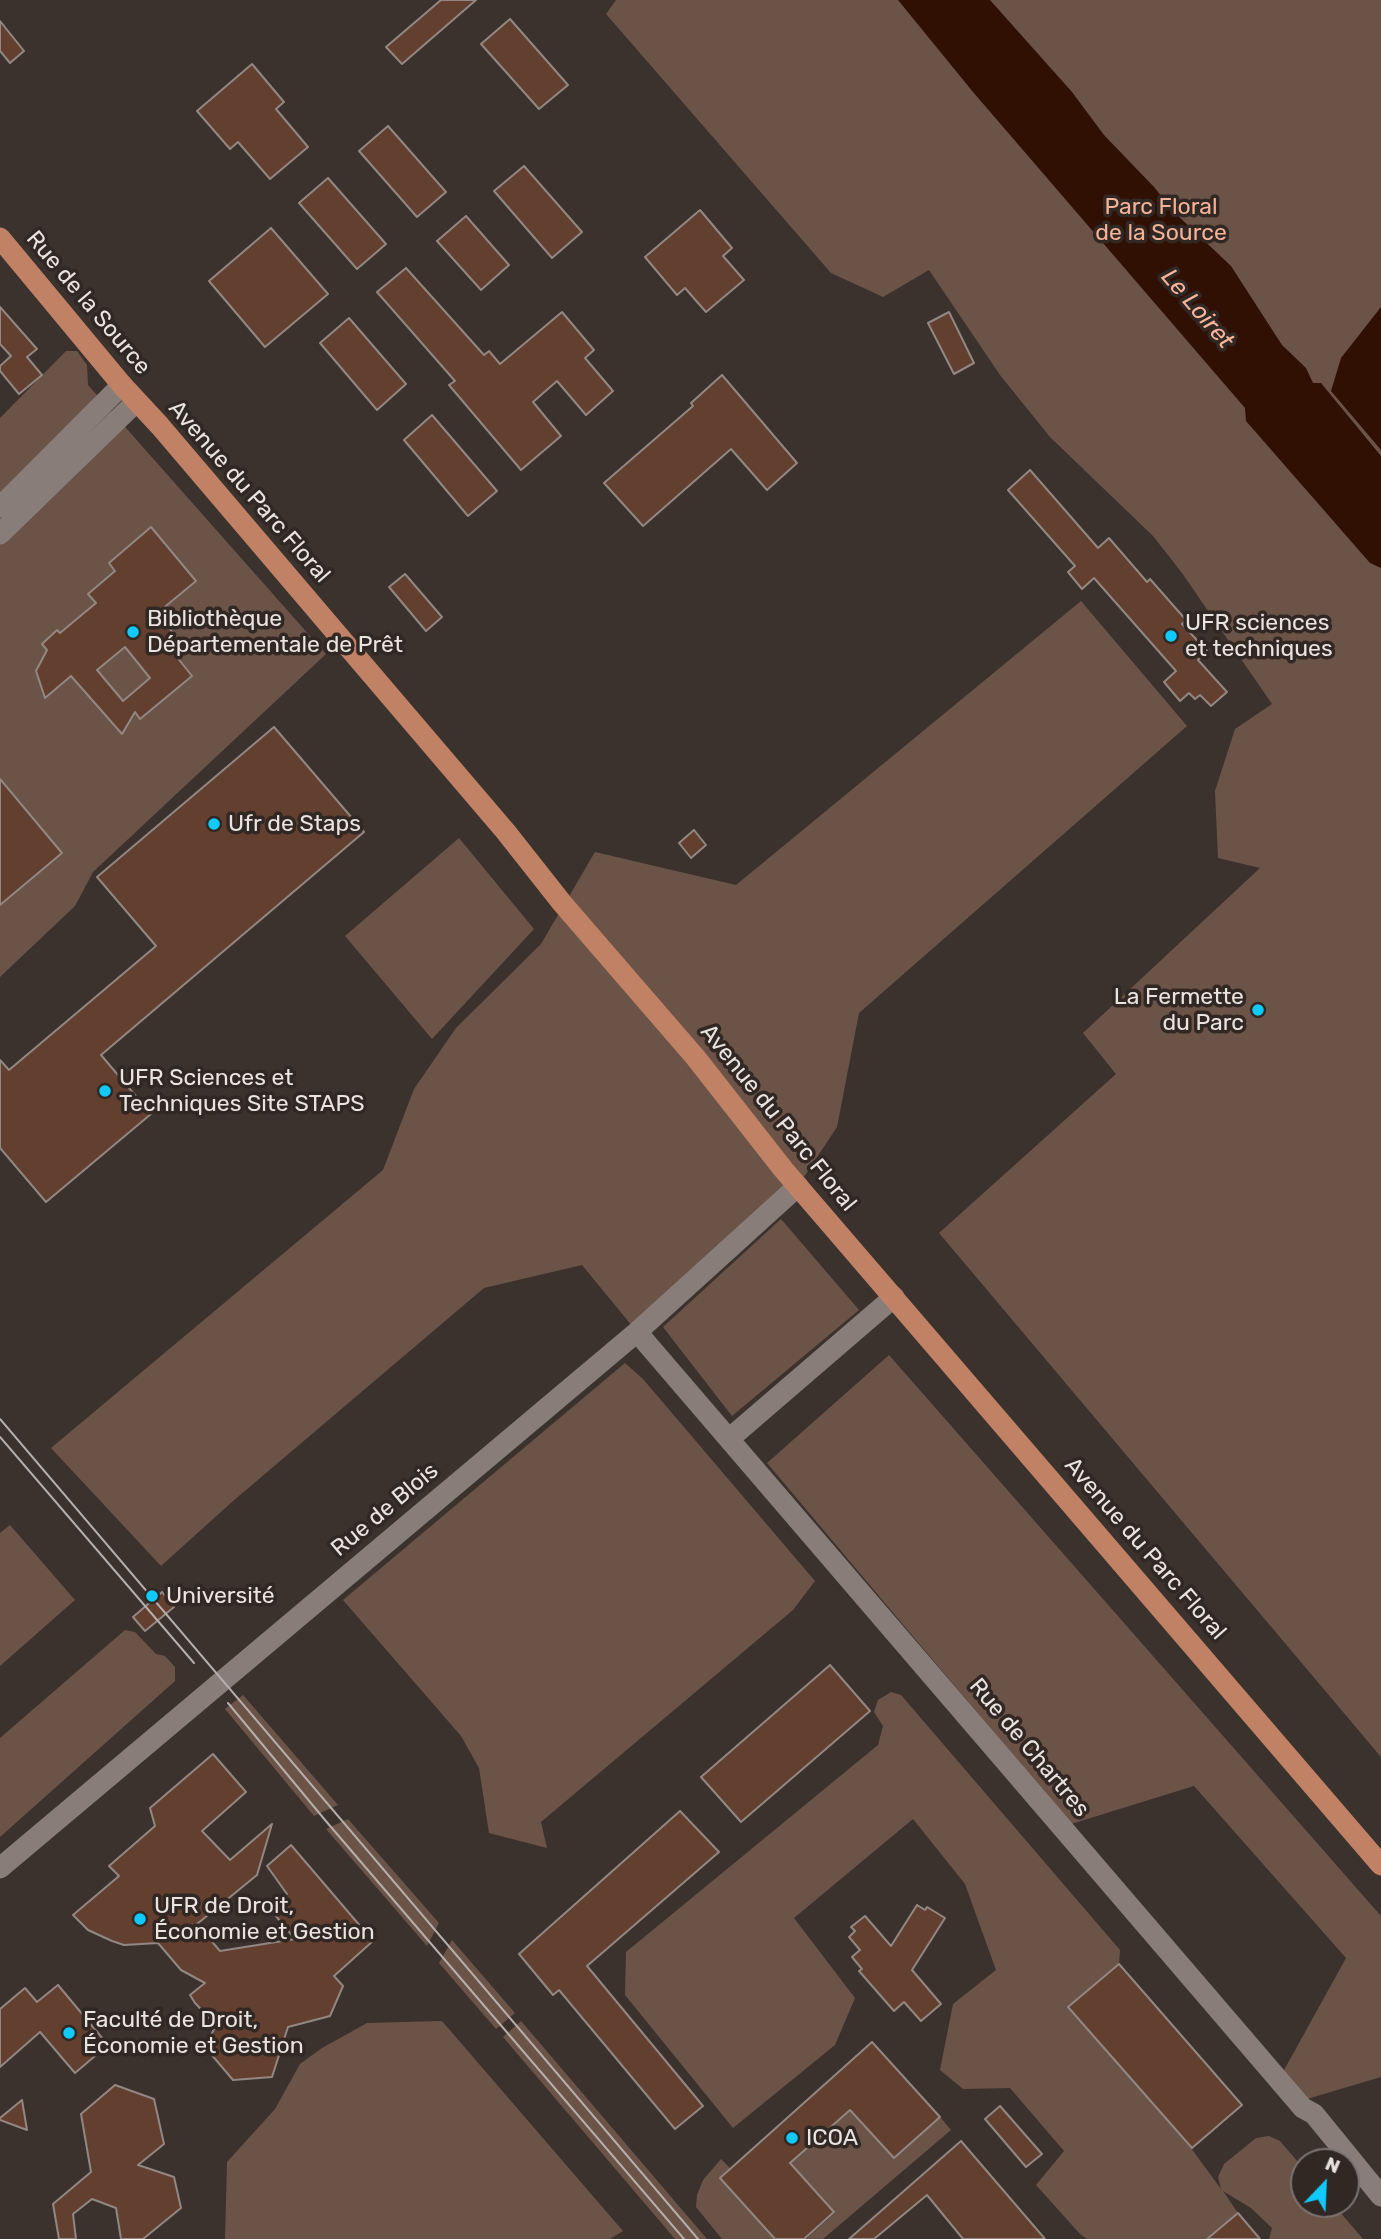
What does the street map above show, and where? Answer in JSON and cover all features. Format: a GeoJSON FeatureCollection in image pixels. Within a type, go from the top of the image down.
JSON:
{"type":"FeatureCollection","features":[{"type":"Feature","properties":{"kind":"main road","name":"Rue de la Source"},"geometry":{"type":"LineString","coordinates":[[0,239],[136,402]]}},
{"type":"Feature","properties":{"kind":"main road","name":"Avenue du Parc Floral"},"geometry":{"type":"LineString","coordinates":[[136,402],[506,832],[562,902],[696,1058],[798,1186],[1381,1866]]}},
{"type":"Feature","properties":{"kind":"street"},"geometry":{"type":"LineString","coordinates":[[0,507],[122,385]]}},
{"type":"Feature","properties":{"kind":"street"},"geometry":{"type":"LineString","coordinates":[[0,534],[136,402]]}},
{"type":"Feature","properties":{"kind":"street","name":"Rue de Blois"},"geometry":{"type":"LineString","coordinates":[[0,1868],[637,1332],[798,1186]]}},
{"type":"Feature","properties":{"kind":"street"},"geometry":{"type":"LineString","coordinates":[[729,1439],[894,1297]]}},
{"type":"Feature","properties":{"kind":"street","name":"Rue de Chartres"},"geometry":{"type":"LineString","coordinates":[[637,1332],[1296,2100],[1314,2114],[1381,2196]]}},
{"type":"Feature","properties":{"kind":"green space","name":"Parc Floral de la Source"},"geometry":{"type":"Polygon","coordinates":[[[616,0],[1381,0],[1381,1757],[939,1233],[1116,1074],[1083,1033],[1260,868],[1218,858],[1215,791],[1235,729],[1272,704],[1182,573],[1153,536],[1050,437],[1000,375],[929,270],[883,297],[831,273],[606,14],[616,0]]]}},
{"type":"Feature","properties":{"kind":"green space"},"geometry":{"type":"Polygon","coordinates":[[[66,351],[77,351],[87,365],[88,385],[326,654],[93,872],[75,906],[0,977],[0,418],[66,351]]]}},
{"type":"Feature","properties":{"kind":"green space"},"geometry":{"type":"Polygon","coordinates":[[[1081,601],[1187,726],[859,1013],[837,1127],[798,1186],[637,1332],[582,1265],[484,1288],[233,1501],[161,1566],[51,1448],[383,1170],[414,1089],[456,1028],[541,944],[595,852],[736,885],[1081,601]]]}},
{"type":"Feature","properties":{"kind":"green space"},"geometry":{"type":"Polygon","coordinates":[[[459,838],[534,929],[432,1039],[345,936],[459,838]]]}},
{"type":"Feature","properties":{"kind":"green space"},"geometry":{"type":"Polygon","coordinates":[[[781,1219],[859,1310],[732,1416],[663,1327],[781,1219]]]}},
{"type":"Feature","properties":{"kind":"green space"},"geometry":{"type":"Polygon","coordinates":[[[889,1355],[1381,1916],[1381,2077],[1307,2099],[1283,2072],[1346,1958],[1194,1786],[1071,1824],[767,1463],[889,1355]]]}},
{"type":"Feature","properties":{"kind":"green space"},"geometry":{"type":"Polygon","coordinates":[[[625,1363],[643,1379],[815,1581],[793,1610],[541,1822],[547,1848],[489,1833],[479,1768],[461,1736],[343,1600],[625,1363]]]}},
{"type":"Feature","properties":{"kind":"green space"},"geometry":{"type":"Polygon","coordinates":[[[10,1525],[75,1600],[0,1666],[0,1533],[10,1525]]]}},
{"type":"Feature","properties":{"kind":"green space"},"geometry":{"type":"Polygon","coordinates":[[[125,1630],[135,1632],[156,1654],[165,1656],[175,1667],[175,1681],[0,1837],[0,1738],[125,1630]]]}},
{"type":"Feature","properties":{"kind":"green space"},"geometry":{"type":"Polygon","coordinates":[[[891,1692],[901,1695],[1120,1950],[1119,1964],[1069,2008],[1191,2148],[1221,2189],[1218,2177],[1224,2164],[1256,2138],[1269,2136],[1280,2141],[1290,2153],[1290,2218],[1345,2218],[1363,2239],[1269,2239],[1272,2228],[1251,2208],[1223,2191],[1238,2213],[1207,2239],[1087,2239],[1080,2234],[1036,2185],[1064,2151],[1010,2088],[963,2089],[940,2070],[953,2004],[996,1970],[965,1884],[913,1819],[794,1918],[855,1998],[835,2045],[733,2128],[625,1995],[626,1952],[878,1745],[883,1726],[874,1712],[878,1700],[891,1692]]]}},
{"type":"Feature","properties":{"kind":"green space"},"geometry":{"type":"Polygon","coordinates":[[[243,1695],[338,1805],[314,1816],[225,1709],[243,1695]]]}},
{"type":"Feature","properties":{"kind":"green space"},"geometry":{"type":"Polygon","coordinates":[[[348,1819],[439,1923],[427,1946],[326,1829],[348,1819]]]}},
{"type":"Feature","properties":{"kind":"green space"},"geometry":{"type":"Polygon","coordinates":[[[452,1940],[515,2013],[496,2029],[439,1963],[452,1940]]]}},
{"type":"Feature","properties":{"kind":"green space"},"geometry":{"type":"Polygon","coordinates":[[[442,2021],[623,2231],[610,2239],[225,2239],[227,2162],[275,2109],[300,2064],[322,2048],[367,2023],[442,2021]]]}},
{"type":"Feature","properties":{"kind":"green space"},"geometry":{"type":"Polygon","coordinates":[[[521,2021],[707,2239],[675,2239],[503,2037],[521,2021]]]}},
{"type":"Feature","properties":{"kind":"green space"},"geometry":{"type":"Polygon","coordinates":[[[850,2110],[894,2158],[940,2117],[951,2130],[823,2239],[806,2239],[835,2213],[790,2163],[850,2110]]]}},
{"type":"Feature","properties":{"kind":"green space"},"geometry":{"type":"Polygon","coordinates":[[[721,2159],[731,2169],[721,2179],[775,2239],[722,2239],[696,2207],[703,2180],[721,2159]]]}},
{"type":"Feature","properties":{"kind":"water","name":"Le Loiret"},"geometry":{"type":"Polygon","coordinates":[[[898,0],[990,0],[1072,92],[1104,135],[1175,213],[1231,266],[1282,345],[1306,368],[1313,383],[1321,383],[1381,456],[1381,568],[1370,563],[1246,421],[1245,408],[973,92],[898,0]]]}},
{"type":"Feature","properties":{"kind":"water"},"geometry":{"type":"Polygon","coordinates":[[[1381,307],[1381,450],[1331,391],[1341,358],[1381,307]]]}},
{"type":"Feature","properties":{"kind":"building"},"geometry":{"type":"Polygon","coordinates":[[[441,0],[476,0],[402,64],[386,47],[441,0]]]}},
{"type":"Feature","properties":{"kind":"building"},"geometry":{"type":"Polygon","coordinates":[[[510,19],[568,85],[539,109],[481,44],[510,19]]]}},
{"type":"Feature","properties":{"kind":"building"},"geometry":{"type":"Polygon","coordinates":[[[0,21],[24,51],[10,63],[0,51],[0,21]]]}},
{"type":"Feature","properties":{"kind":"building"},"geometry":{"type":"Polygon","coordinates":[[[252,64],[284,102],[276,109],[308,147],[270,179],[238,142],[230,149],[197,111],[252,64]]]}},
{"type":"Feature","properties":{"kind":"building"},"geometry":{"type":"Polygon","coordinates":[[[388,126],[446,192],[417,217],[359,151],[388,126]]]}},
{"type":"Feature","properties":{"kind":"building"},"geometry":{"type":"Polygon","coordinates":[[[524,166],[582,232],[552,258],[494,191],[524,166]]]}},
{"type":"Feature","properties":{"kind":"building"},"geometry":{"type":"Polygon","coordinates":[[[328,178],[386,244],[357,269],[299,203],[328,178]]]}},
{"type":"Feature","properties":{"kind":"building"},"geometry":{"type":"Polygon","coordinates":[[[700,210],[732,248],[723,256],[744,280],[706,312],[685,288],[677,295],[645,257],[700,210]]]}},
{"type":"Feature","properties":{"kind":"building"},"geometry":{"type":"Polygon","coordinates":[[[466,216],[509,265],[481,290],[437,241],[466,216]]]}},
{"type":"Feature","properties":{"kind":"building"},"geometry":{"type":"Polygon","coordinates":[[[271,228],[328,294],[265,347],[209,281],[271,228]]]}},
{"type":"Feature","properties":{"kind":"building"},"geometry":{"type":"Polygon","coordinates":[[[406,268],[484,355],[489,351],[500,364],[562,312],[594,350],[585,358],[613,391],[586,415],[557,381],[533,402],[561,436],[521,470],[449,385],[455,381],[377,292],[406,268]]]}},
{"type":"Feature","properties":{"kind":"building"},"geometry":{"type":"Polygon","coordinates":[[[0,307],[37,349],[27,357],[42,375],[19,394],[0,371],[0,366],[11,356],[0,344],[0,307]]]}},
{"type":"Feature","properties":{"kind":"building"},"geometry":{"type":"Polygon","coordinates":[[[949,312],[974,363],[954,374],[928,323],[949,312]]]}},
{"type":"Feature","properties":{"kind":"building"},"geometry":{"type":"Polygon","coordinates":[[[349,318],[406,384],[377,410],[320,343],[349,318]]]}},
{"type":"Feature","properties":{"kind":"building"},"geometry":{"type":"Polygon","coordinates":[[[722,375],[797,463],[767,490],[731,449],[643,526],[604,483],[693,406],[691,403],[722,375]]]}},
{"type":"Feature","properties":{"kind":"building"},"geometry":{"type":"Polygon","coordinates":[[[432,415],[497,491],[468,516],[404,440],[432,415]]]}},
{"type":"Feature","properties":{"kind":"building"},"geometry":{"type":"Polygon","coordinates":[[[1030,470],[1098,548],[1109,538],[1147,582],[1150,579],[1186,620],[1182,624],[1207,651],[1198,660],[1227,692],[1211,706],[1200,695],[1195,699],[1189,693],[1180,701],[1164,682],[1176,671],[1094,578],[1082,589],[1068,572],[1075,566],[1008,490],[1030,470]]]}},
{"type":"Feature","properties":{"kind":"building","name":"Bibliothèque Départementale de Prêt"},"geometry":{"type":"Polygon","coordinates":[[[151,527],[196,581],[161,610],[169,620],[165,623],[185,648],[176,656],[192,676],[140,719],[135,712],[122,734],[71,676],[45,698],[36,671],[47,650],[42,644],[57,630],[60,633],[96,603],[88,594],[115,571],[109,563],[151,527]],[[125,647],[97,670],[123,701],[150,678],[125,647]]]}},
{"type":"Feature","properties":{"kind":"building"},"geometry":{"type":"Polygon","coordinates":[[[405,574],[442,617],[426,631],[389,587],[405,574]]]}},
{"type":"Feature","properties":{"kind":"building"},"geometry":{"type":"Polygon","coordinates":[[[274,727],[364,832],[101,1055],[151,1114],[46,1202],[0,1148],[0,1060],[9,1070],[156,946],[97,877],[274,727]]]}},
{"type":"Feature","properties":{"kind":"building"},"geometry":{"type":"Polygon","coordinates":[[[0,779],[62,853],[0,905],[0,779]]]}},
{"type":"Feature","properties":{"kind":"building"},"geometry":{"type":"Polygon","coordinates":[[[694,830],[706,845],[691,858],[679,843],[694,830]]]}},
{"type":"Feature","properties":{"kind":"building"},"geometry":{"type":"Polygon","coordinates":[[[162,1592],[174,1607],[145,1631],[133,1617],[162,1592]]]}},
{"type":"Feature","properties":{"kind":"building"},"geometry":{"type":"Polygon","coordinates":[[[830,1665],[870,1711],[741,1822],[701,1777],[830,1665]]]}},
{"type":"Feature","properties":{"kind":"building","name":"UFR de Droit, Économie et Gestion"},"geometry":{"type":"Polygon","coordinates":[[[213,1754],[246,1792],[202,1831],[230,1860],[272,1824],[257,1875],[197,1924],[220,1951],[295,1939],[270,1909],[287,1894],[267,1866],[291,1845],[373,1941],[334,1976],[343,1986],[330,2016],[288,2027],[272,2077],[233,2080],[205,2047],[216,2025],[190,1995],[205,1983],[181,1970],[158,1943],[124,1945],[88,1930],[73,1915],[119,1876],[109,1866],[155,1826],[150,1808],[213,1754]]]}},
{"type":"Feature","properties":{"kind":"building"},"geometry":{"type":"Polygon","coordinates":[[[680,1811],[719,1852],[587,1966],[703,2106],[675,2129],[559,1990],[553,1995],[519,1954],[680,1811]]]}},
{"type":"Feature","properties":{"kind":"building"},"geometry":{"type":"Polygon","coordinates":[[[917,1905],[925,1910],[927,1907],[945,1918],[912,1970],[941,2004],[921,2021],[904,2002],[894,2011],[859,1971],[862,1969],[852,1957],[860,1950],[849,1937],[855,1931],[851,1927],[865,1916],[891,1946],[917,1905]]]}},
{"type":"Feature","properties":{"kind":"building"},"geometry":{"type":"Polygon","coordinates":[[[1119,1964],[1242,2105],[1192,2148],[1068,2007],[1119,1964]]]}},
{"type":"Feature","properties":{"kind":"building","name":"Faculté de Droit, Économie et Gestion"},"geometry":{"type":"Polygon","coordinates":[[[58,1985],[108,2045],[75,2073],[40,2032],[0,2067],[0,2009],[25,1988],[37,2002],[58,1985]]]}},
{"type":"Feature","properties":{"kind":"building","name":"ICOA"},"geometry":{"type":"Polygon","coordinates":[[[872,2042],[940,2117],[894,2158],[850,2110],[790,2163],[834,2212],[804,2239],[775,2239],[720,2178],[872,2042]]]}},
{"type":"Feature","properties":{"kind":"building"},"geometry":{"type":"Polygon","coordinates":[[[115,2085],[154,2099],[164,2144],[138,2165],[174,2177],[181,2208],[143,2239],[121,2239],[116,2208],[92,2199],[73,2214],[76,2239],[59,2239],[53,2204],[91,2172],[81,2114],[115,2085]]]}},
{"type":"Feature","properties":{"kind":"building"},"geometry":{"type":"Polygon","coordinates":[[[22,2100],[27,2130],[0,2120],[22,2100]]]}},
{"type":"Feature","properties":{"kind":"building"},"geometry":{"type":"Polygon","coordinates":[[[1000,2106],[1042,2154],[1026,2167],[985,2119],[1000,2106]]]}},
{"type":"Feature","properties":{"kind":"building","name":"ICOA"},"geometry":{"type":"Polygon","coordinates":[[[961,2141],[1045,2239],[963,2239],[927,2195],[874,2239],[849,2239],[961,2141]]]}},
{"type":"Feature","properties":{"kind":"building"},"geometry":{"type":"Polygon","coordinates":[[[1238,2213],[1260,2239],[1207,2239],[1238,2213]]]}},
{"type":"Feature","properties":{"kind":"tram line"},"geometry":{"type":"LineString","coordinates":[[0,1419],[698,2239]]}},
{"type":"Feature","properties":{"kind":"tram line"},"geometry":{"type":"LineString","coordinates":[[0,1437],[194,1663]]}},
{"type":"Feature","properties":{"kind":"tram line"},"geometry":{"type":"LineString","coordinates":[[228,1703],[684,2239]]}},
{"type":"Feature","properties":{"kind":"place","name":"Bibliothèque Départementale de Prêt"},"geometry":{"type":"Point","coordinates":[133,632]}},
{"type":"Feature","properties":{"kind":"place","name":"UFR sciences et techniques"},"geometry":{"type":"Point","coordinates":[1171,636]}},
{"type":"Feature","properties":{"kind":"place","name":"Ufr de Staps"},"geometry":{"type":"Point","coordinates":[214,824]}},
{"type":"Feature","properties":{"kind":"place","name":"La Fermette du Parc"},"geometry":{"type":"Point","coordinates":[1258,1010]}},
{"type":"Feature","properties":{"kind":"place","name":"UFR Sciences et Techniques Site STAPS"},"geometry":{"type":"Point","coordinates":[105,1091]}},
{"type":"Feature","properties":{"kind":"place","name":"Université"},"geometry":{"type":"Point","coordinates":[152,1596]}},
{"type":"Feature","properties":{"kind":"place","name":"UFR de Droit, Économie et Gestion"},"geometry":{"type":"Point","coordinates":[140,1919]}},
{"type":"Feature","properties":{"kind":"place","name":"Faculté de Droit, Économie et Gestion"},"geometry":{"type":"Point","coordinates":[69,2033]}},
{"type":"Feature","properties":{"kind":"place","name":"ICOA"},"geometry":{"type":"Point","coordinates":[792,2138]}}]}
